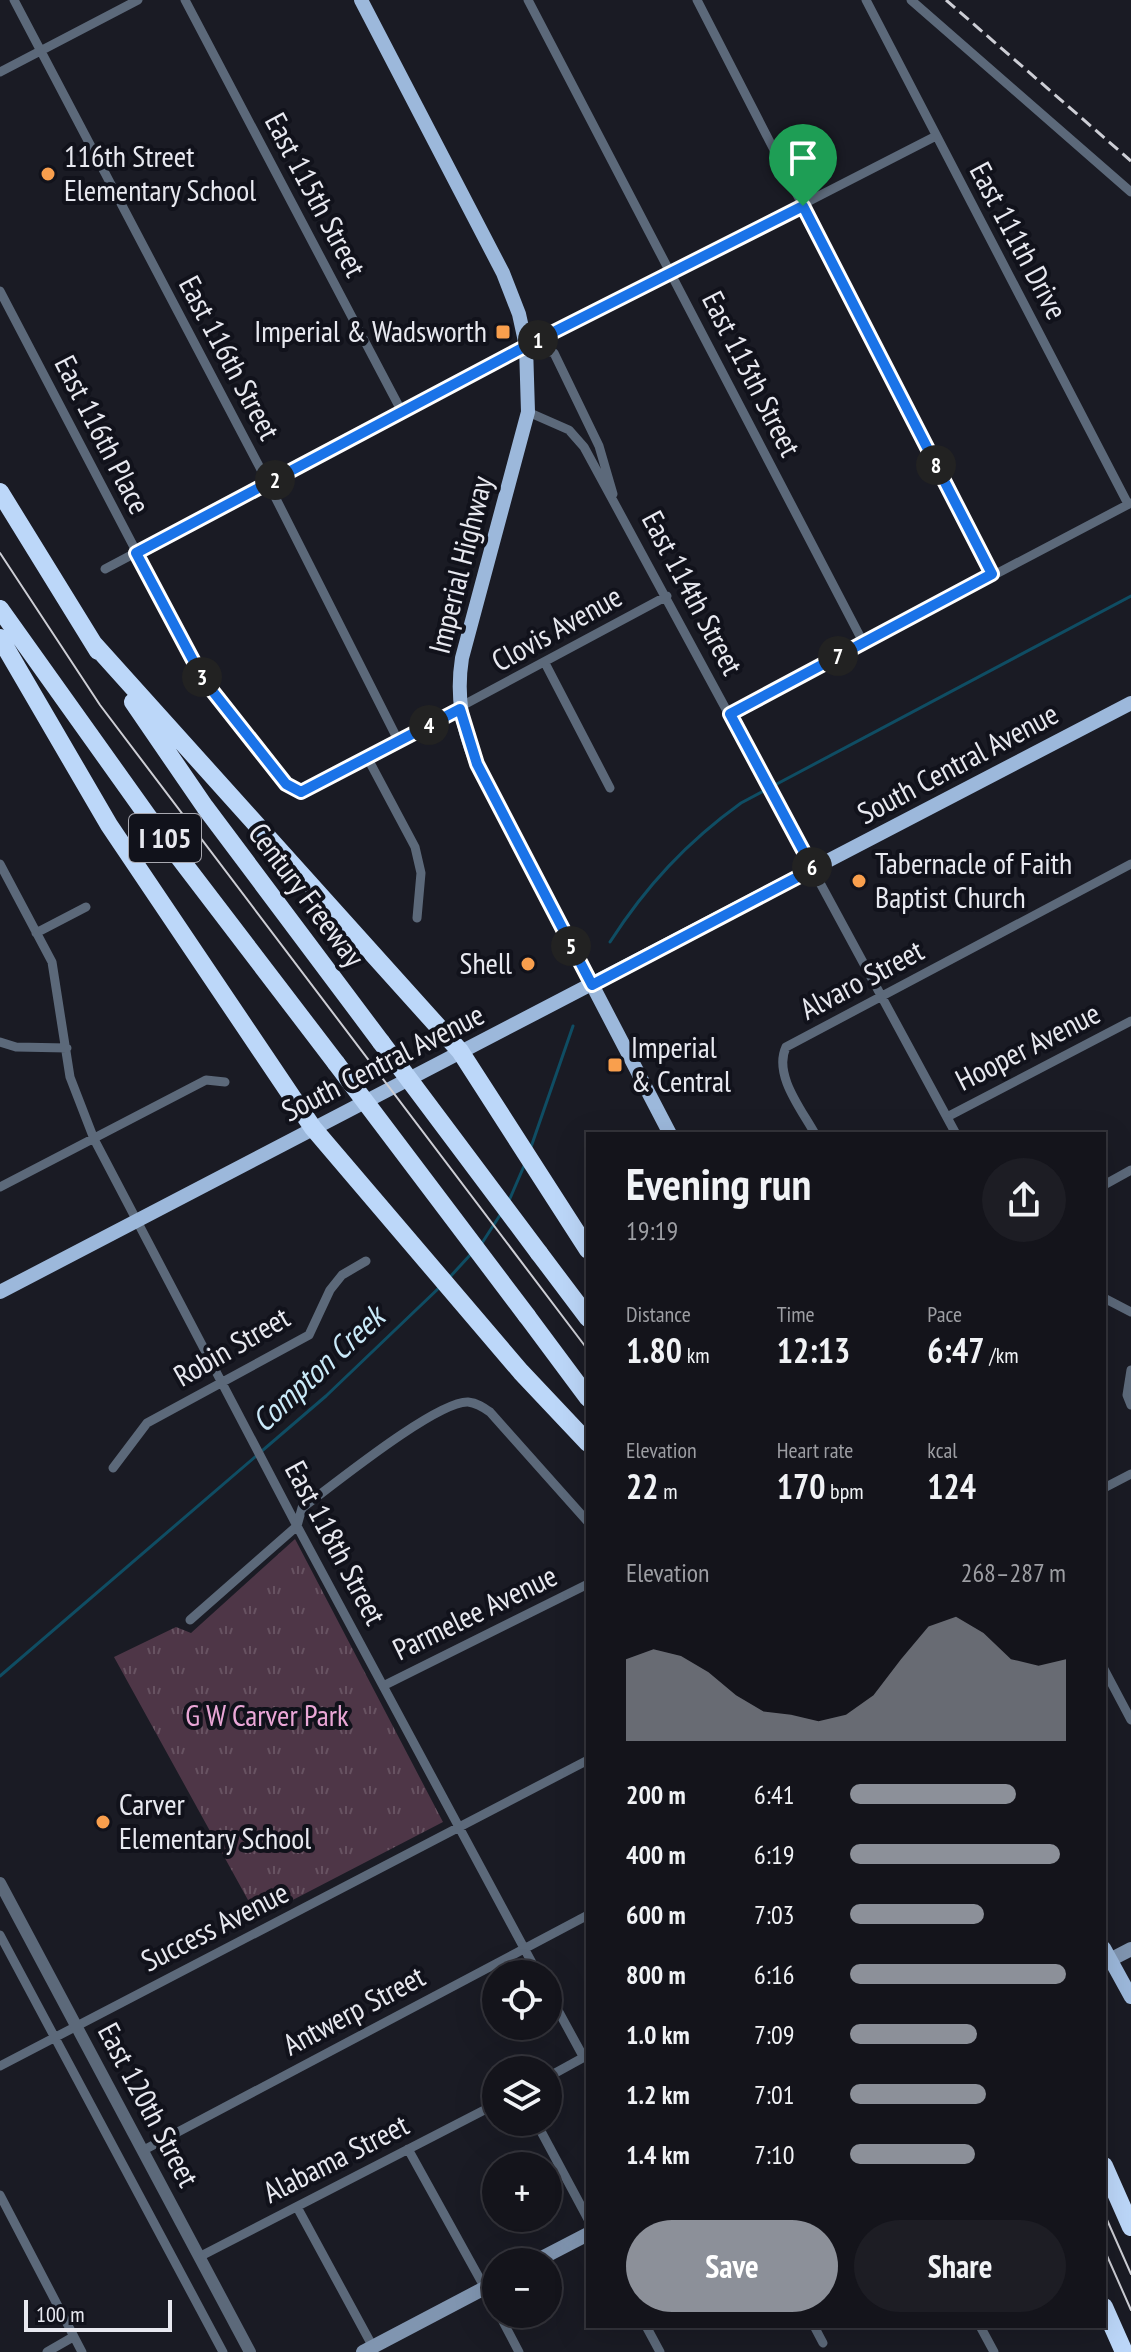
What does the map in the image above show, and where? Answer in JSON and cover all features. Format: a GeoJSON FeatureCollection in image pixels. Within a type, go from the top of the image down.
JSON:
{"type":"FeatureCollection","features":[{"type":"Feature","properties":{"kind":"highway","name":"Century Freeway"},"geometry":{"type":"LineString","coordinates":[[0,492],[93,643],[205,807],[586,1315]]}},
{"type":"Feature","properties":{"kind":"highway","name":"I 105"},"geometry":{"type":"LineString","coordinates":[[0,609],[66,705],[586,1395]]}},
{"type":"Feature","properties":{"kind":"highway"},"geometry":{"type":"LineString","coordinates":[[0,638],[109,825],[313,1128],[425,1261],[586,1441]]}},
{"type":"Feature","properties":{"kind":"highway"},"geometry":{"type":"LineString","coordinates":[[93,643],[460,1051],[586,1247]]}},
{"type":"Feature","properties":{"kind":"highway"},"geometry":{"type":"LineString","coordinates":[[1106,2171],[1131,2227]]}},
{"type":"Feature","properties":{"kind":"highway"},"geometry":{"type":"LineString","coordinates":[[1106,2312],[1124,2352]]}},
{"type":"Feature","properties":{"kind":"highway"},"geometry":{"type":"LineString","coordinates":[[1103,2328],[1111,2352]]}},
{"type":"Feature","properties":{"kind":"main road","name":"Imperial Highway"},"geometry":{"type":"LineString","coordinates":[[361,0],[503,273],[519,314],[526,346],[528,412],[462,658],[460,709],[477,764],[669,1132]]}},
{"type":"Feature","properties":{"kind":"main road","name":"South Central Avenue"},"geometry":{"type":"LineString","coordinates":[[0,1292],[1130,706]]}},
{"type":"Feature","properties":{"kind":"main road"},"geometry":{"type":"LineString","coordinates":[[1131,1949],[1106,1957],[1131,1997]]}},
{"type":"Feature","properties":{"kind":"main road"},"geometry":{"type":"LineString","coordinates":[[561,2248],[586,2235]]}},
{"type":"Feature","properties":{"kind":"main road"},"geometry":{"type":"LineString","coordinates":[[368,2349],[482,2290]]}},
{"type":"Feature","properties":{"kind":"street","name":"East 116th Street"},"geometry":{"type":"LineString","coordinates":[[14,0],[268,483],[398,740]]}},
{"type":"Feature","properties":{"kind":"street"},"geometry":{"type":"LineString","coordinates":[[0,72],[138,0]]}},
{"type":"Feature","properties":{"kind":"street","name":"East 115th Street"},"geometry":{"type":"LineString","coordinates":[[185,0],[402,412]]}},
{"type":"Feature","properties":{"kind":"street","name":"East 113th Street"},"geometry":{"type":"LineString","coordinates":[[528,0],[863,642]]}},
{"type":"Feature","properties":{"kind":"street"},"geometry":{"type":"LineString","coordinates":[[697,0],[992,574]]}},
{"type":"Feature","properties":{"kind":"street","name":"East 111th Drive"},"geometry":{"type":"LineString","coordinates":[[866,0],[1130,504]]}},
{"type":"Feature","properties":{"kind":"street"},"geometry":{"type":"LineString","coordinates":[[911,0],[1131,192]]}},
{"type":"Feature","properties":{"kind":"street"},"geometry":{"type":"LineString","coordinates":[[105,569],[526,346],[672,274],[936,136]]}},
{"type":"Feature","properties":{"kind":"street","name":"East 116th Place"},"geometry":{"type":"LineString","coordinates":[[0,291],[203,679],[286,784],[301,792]]}},
{"type":"Feature","properties":{"kind":"street","name":"East 114th Street"},"geometry":{"type":"LineString","coordinates":[[526,346],[554,353],[599,446],[613,498]]}},
{"type":"Feature","properties":{"kind":"street","name":"East 114th Street"},"geometry":{"type":"LineString","coordinates":[[528,412],[569,430],[584,447],[955,1132]]}},
{"type":"Feature","properties":{"kind":"street"},"geometry":{"type":"LineString","coordinates":[[730,714],[1130,504]]}},
{"type":"Feature","properties":{"kind":"street","name":"Clovis Avenue"},"geometry":{"type":"LineString","coordinates":[[301,792],[667,596]]}},
{"type":"Feature","properties":{"kind":"street"},"geometry":{"type":"LineString","coordinates":[[545,663],[610,788]]}},
{"type":"Feature","properties":{"kind":"street"},"geometry":{"type":"LineString","coordinates":[[367,757],[415,847],[421,873],[417,918]]}},
{"type":"Feature","properties":{"kind":"street","name":"East 118th Street"},"geometry":{"type":"LineString","coordinates":[[0,864],[52,962],[70,1077],[94,1139],[297,1526],[530,1960]]}},
{"type":"Feature","properties":{"kind":"street","name":"Alvaro Street"},"geometry":{"type":"LineString","coordinates":[[814,1132],[784,1076],[781,1064],[786,1047],[1131,864]]}},
{"type":"Feature","properties":{"kind":"street"},"geometry":{"type":"LineString","coordinates":[[36,933],[86,907]]}},
{"type":"Feature","properties":{"kind":"street","name":"Hooper Avenue"},"geometry":{"type":"LineString","coordinates":[[947,1117],[1131,1021]]}},
{"type":"Feature","properties":{"kind":"street"},"geometry":{"type":"LineString","coordinates":[[0,1042],[16,1047],[67,1048]]}},
{"type":"Feature","properties":{"kind":"street"},"geometry":{"type":"LineString","coordinates":[[0,1187],[206,1080],[225,1082]]}},
{"type":"Feature","properties":{"kind":"street"},"geometry":{"type":"LineString","coordinates":[[1106,1184],[1131,1170]]}},
{"type":"Feature","properties":{"kind":"street","name":"Robin Street"},"geometry":{"type":"LineString","coordinates":[[113,1468],[147,1423],[309,1335],[330,1290],[342,1275],[366,1261]]}},
{"type":"Feature","properties":{"kind":"street"},"geometry":{"type":"LineString","coordinates":[[1106,1299],[1131,1312]]}},
{"type":"Feature","properties":{"kind":"street"},"geometry":{"type":"LineString","coordinates":[[1131,1370],[1127,1395],[1131,1405]]}},
{"type":"Feature","properties":{"kind":"street"},"geometry":{"type":"LineString","coordinates":[[190,1620],[297,1526],[302,1508],[443,1410],[468,1402],[490,1412],[586,1520]]}},
{"type":"Feature","properties":{"kind":"street"},"geometry":{"type":"LineString","coordinates":[[1106,1487],[1131,1474]]}},
{"type":"Feature","properties":{"kind":"street","name":"Parmelee Avenue"},"geometry":{"type":"LineString","coordinates":[[383,1686],[586,1585]]}},
{"type":"Feature","properties":{"kind":"street"},"geometry":{"type":"LineString","coordinates":[[1106,1673],[1131,1720]]}},
{"type":"Feature","properties":{"kind":"street","name":"Success Avenue"},"geometry":{"type":"LineString","coordinates":[[0,2066],[586,1761]]}},
{"type":"Feature","properties":{"kind":"street","name":"East 120th Street"},"geometry":{"type":"LineString","coordinates":[[0,1883],[250,2352]]}},
{"type":"Feature","properties":{"kind":"street","name":"Antwerp Street"},"geometry":{"type":"LineString","coordinates":[[142,2151],[586,1916]]}},
{"type":"Feature","properties":{"kind":"street"},"geometry":{"type":"LineString","coordinates":[[0,1935],[223,2352]]}},
{"type":"Feature","properties":{"kind":"street"},"geometry":{"type":"LineString","coordinates":[[562,2016],[586,2056],[562,2069]]}},
{"type":"Feature","properties":{"kind":"street","name":"Alabama Street"},"geometry":{"type":"LineString","coordinates":[[199,2257],[482,2111]]}},
{"type":"Feature","properties":{"kind":"street"},"geometry":{"type":"LineString","coordinates":[[544,2136],[586,2215]]}},
{"type":"Feature","properties":{"kind":"street"},"geometry":{"type":"LineString","coordinates":[[408,2149],[482,2270]]}},
{"type":"Feature","properties":{"kind":"street"},"geometry":{"type":"LineString","coordinates":[[0,2195],[82,2352]]}},
{"type":"Feature","properties":{"kind":"street"},"geometry":{"type":"LineString","coordinates":[[297,2207],[368,2349]]}},
{"type":"Feature","properties":{"kind":"street"},"geometry":{"type":"LineString","coordinates":[[506,2328],[519,2352]]}},
{"type":"Feature","properties":{"kind":"street"},"geometry":{"type":"LineString","coordinates":[[647,2328],[660,2352]]}},
{"type":"Feature","properties":{"kind":"street"},"geometry":{"type":"LineString","coordinates":[[815,2328],[823,2343]]}},
{"type":"Feature","properties":{"kind":"street"},"geometry":{"type":"LineString","coordinates":[[981,2328],[994,2352]]}},
{"type":"Feature","properties":{"kind":"street"},"geometry":{"type":"LineString","coordinates":[[47,2352],[73,2337]]}},
{"type":"Feature","properties":{"kind":"green space","name":"G W Carver Park"},"geometry":{"type":"Polygon","coordinates":[[[295,1539],[443,1822],[258,1918],[114,1657],[176,1627],[191,1633],[295,1539]]]}},
{"type":"Feature","properties":{"kind":"waterway"},"geometry":{"type":"LineString","coordinates":[[610,942],[638,902],[669,866],[703,833],[741,803],[1131,596]]}},
{"type":"Feature","properties":{"kind":"waterway","name":"Compton Creek"},"geometry":{"type":"LineString","coordinates":[[531,1147],[573,1026]]}},
{"type":"Feature","properties":{"kind":"waterway","name":"Compton Creek"},"geometry":{"type":"LineString","coordinates":[[508,1203],[524,1166]]}},
{"type":"Feature","properties":{"kind":"waterway","name":"Compton Creek"},"geometry":{"type":"LineString","coordinates":[[482,1243],[502,1212]]}},
{"type":"Feature","properties":{"kind":"waterway","name":"Compton Creek"},"geometry":{"type":"LineString","coordinates":[[449,1278],[471,1254]]}},
{"type":"Feature","properties":{"kind":"waterway","name":"Compton Creek"},"geometry":{"type":"LineString","coordinates":[[0,1676],[326,1396],[441,1286]]}},
{"type":"Feature","properties":{"kind":"tram line"},"geometry":{"type":"LineString","coordinates":[[0,553],[100,705],[586,1347]]}},
{"type":"Feature","properties":{"kind":"tram line"},"geometry":{"type":"LineString","coordinates":[[1106,2218],[1131,2274]]}},
{"type":"Feature","properties":{"kind":"tram line"},"geometry":{"type":"LineString","coordinates":[[1106,2254],[1131,2310]]}},
{"type":"Feature","properties":{"kind":"railway"},"geometry":{"type":"LineString","coordinates":[[946,0],[1131,161]]}},
{"type":"Feature","properties":{"kind":"place","name":"116th Street Elementary School"},"geometry":{"type":"Point","coordinates":[48,174]}},
{"type":"Feature","properties":{"kind":"place","name":"Imperial & Wadsworth"},"geometry":{"type":"Point","coordinates":[503,332]}},
{"type":"Feature","properties":{"kind":"place","name":"Tabernacle of Faith Baptist Church"},"geometry":{"type":"Point","coordinates":[859,881]}},
{"type":"Feature","properties":{"kind":"place","name":"Shell"},"geometry":{"type":"Point","coordinates":[528,964]}},
{"type":"Feature","properties":{"kind":"place","name":"Imperial & Central"},"geometry":{"type":"Point","coordinates":[615,1065]}},
{"type":"Feature","properties":{"kind":"place","name":"Carver Elementary School"},"geometry":{"type":"Point","coordinates":[103,1822]}},
{"type":"Feature","properties":{"kind":"route"},"geometry":{"type":"LineString","coordinates":[[803,206],[992,574],[730,714],[813,869],[592,985],[477,764],[460,709],[301,792],[286,784],[203,679],[136,553],[526,346],[803,206]]}}]}
